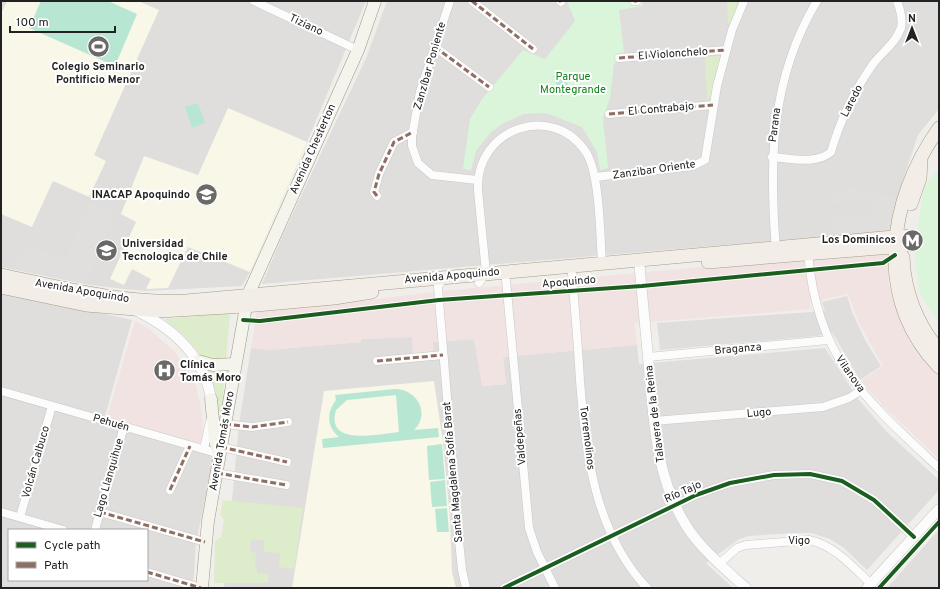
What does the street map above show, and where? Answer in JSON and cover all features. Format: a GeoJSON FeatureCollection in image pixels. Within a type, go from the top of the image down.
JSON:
{"type":"FeatureCollection","features":[{"type":"Feature","properties":{"kind":"main road","name":"Avenida Chesterton"},"geometry":{"type":"LineString","coordinates":[[247,301],[358,50],[375,1]]}},
{"type":"Feature","properties":{"kind":"main road"},"geometry":{"type":"LineString","coordinates":[[939,128],[929,142],[922,157],[920,178],[900,241],[896,277],[904,310],[917,338],[939,367]]}},
{"type":"Feature","properties":{"kind":"main road","name":"Avenida Apoquindo"},"geometry":{"type":"LineString","coordinates":[[482,278],[506,280],[572,274],[639,264],[900,241]]}},
{"type":"Feature","properties":{"kind":"main road","name":"Avenida Apoquindo"},"geometry":{"type":"LineString","coordinates":[[774,252],[808,254],[900,241]]}},
{"type":"Feature","properties":{"kind":"main road"},"geometry":{"type":"LineString","coordinates":[[900,241],[905,277],[911,300],[920,322],[939,350]]}},
{"type":"Feature","properties":{"kind":"main road","name":"Avenida Apoquindo"},"geometry":{"type":"LineString","coordinates":[[1,287],[86,305],[135,310],[186,311],[247,301],[482,278],[602,263],[639,264]]}},
{"type":"Feature","properties":{"kind":"main road","name":"Avenida Apoquindo"},"geometry":{"type":"LineString","coordinates":[[1,275],[112,298],[149,302],[247,301]]}},
{"type":"Feature","properties":{"kind":"main road"},"geometry":{"type":"LineString","coordinates":[[58,299],[70,296],[76,291]]}},
{"type":"Feature","properties":{"kind":"main road","name":"Avenida Tomás Moro"},"geometry":{"type":"LineString","coordinates":[[202,588],[205,542],[247,301]]}},
{"type":"Feature","properties":{"kind":"main road"},"geometry":{"type":"LineString","coordinates":[[198,361],[212,365],[235,364]]}},
{"type":"Feature","properties":{"kind":"main road"},"geometry":{"type":"LineString","coordinates":[[211,399],[215,444],[221,451]]}},
{"type":"Feature","properties":{"kind":"street","name":"Tiziano"},"geometry":{"type":"LineString","coordinates":[[254,1],[358,50]]}},
{"type":"Feature","properties":{"kind":"street","name":"Zanzíbar Poniente"},"geometry":{"type":"LineString","coordinates":[[450,1],[420,92],[412,132],[413,152],[418,163],[432,175],[478,180]]}},
{"type":"Feature","properties":{"kind":"street"},"geometry":{"type":"LineString","coordinates":[[472,1],[533,49]]}},
{"type":"Feature","properties":{"kind":"street","name":"Zanzibar Oriente"},"geometry":{"type":"LineString","coordinates":[[595,177],[693,166],[705,160],[713,105],[726,50],[735,20],[744,1]]}},
{"type":"Feature","properties":{"kind":"street","name":"Laredo"},"geometry":{"type":"LineString","coordinates":[[772,157],[813,160],[825,157],[831,152],[840,124],[858,88],[875,63],[898,36],[901,26],[900,11],[897,1]]}},
{"type":"Feature","properties":{"kind":"street","name":"Parana"},"geometry":{"type":"LineString","coordinates":[[774,252],[772,157],[776,115],[787,69],[799,36],[814,2]]}},
{"type":"Feature","properties":{"kind":"street"},"geometry":{"type":"LineString","coordinates":[[435,47],[489,87]]}},
{"type":"Feature","properties":{"kind":"street","name":"El Violonchelo"},"geometry":{"type":"LineString","coordinates":[[619,58],[726,50]]}},
{"type":"Feature","properties":{"kind":"street","name":"El Contrabajo"},"geometry":{"type":"LineString","coordinates":[[609,114],[713,105]]}},
{"type":"Feature","properties":{"kind":"street"},"geometry":{"type":"LineString","coordinates":[[482,278],[478,180],[484,158],[499,139],[514,130],[537,126],[560,130],[574,139],[586,152],[595,177],[602,263]]}},
{"type":"Feature","properties":{"kind":"street"},"geometry":{"type":"LineString","coordinates":[[377,196],[374,192],[379,174],[394,142],[412,132]]}},
{"type":"Feature","properties":{"kind":"street","name":"Vilanova"},"geometry":{"type":"LineString","coordinates":[[808,254],[814,297],[828,340],[842,367],[860,391],[887,419],[939,468]]}},
{"type":"Feature","properties":{"kind":"street","name":"Talavera de la Reina"},"geometry":{"type":"LineString","coordinates":[[639,264],[654,421],[661,468],[675,505],[694,536],[719,564],[746,588]]}},
{"type":"Feature","properties":{"kind":"street","name":"Torremolinos"},"geometry":{"type":"LineString","coordinates":[[572,274],[587,453],[598,499],[613,535],[632,569],[647,588]]}},
{"type":"Feature","properties":{"kind":"street","name":"Valdepeñas"},"geometry":{"type":"LineString","coordinates":[[506,280],[526,510],[529,528],[544,569],[555,588]]}},
{"type":"Feature","properties":{"kind":"street","name":"Santa Magdalena Sofía Barat"},"geometry":{"type":"LineString","coordinates":[[441,282],[443,355],[458,531],[462,570],[466,588]]}},
{"type":"Feature","properties":{"kind":"street"},"geometry":{"type":"LineString","coordinates":[[135,310],[168,329],[187,347],[198,361],[208,383],[211,399],[210,420],[204,450]]}},
{"type":"Feature","properties":{"kind":"street","name":"Braganza"},"geometry":{"type":"LineString","coordinates":[[648,357],[828,340]]}},
{"type":"Feature","properties":{"kind":"street"},"geometry":{"type":"LineString","coordinates":[[377,361],[443,355]]}},
{"type":"Feature","properties":{"kind":"street","name":"Pehuén"},"geometry":{"type":"LineString","coordinates":[[1,391],[204,450],[221,451],[287,462]]}},
{"type":"Feature","properties":{"kind":"street","name":"Lugo"},"geometry":{"type":"LineString","coordinates":[[654,421],[823,407],[849,398],[860,391]]}},
{"type":"Feature","properties":{"kind":"street","name":"Volcán Calbuco"},"geometry":{"type":"LineString","coordinates":[[20,517],[52,406]]}},
{"type":"Feature","properties":{"kind":"street"},"geometry":{"type":"LineString","coordinates":[[225,424],[252,427],[288,422]]}},
{"type":"Feature","properties":{"kind":"street","name":"Lago Llanquihue"},"geometry":{"type":"LineString","coordinates":[[95,529],[124,426]]}},
{"type":"Feature","properties":{"kind":"street"},"geometry":{"type":"LineString","coordinates":[[170,490],[190,446]]}},
{"type":"Feature","properties":{"kind":"street"},"geometry":{"type":"LineString","coordinates":[[217,473],[286,486]]}},
{"type":"Feature","properties":{"kind":"street","name":"Río Tajo"},"geometry":{"type":"LineString","coordinates":[[504,588],[713,488],[743,480],[785,474],[818,475],[842,481],[864,493],[914,537]]}},
{"type":"Feature","properties":{"kind":"street"},"geometry":{"type":"LineString","coordinates":[[869,586],[939,510]]}},
{"type":"Feature","properties":{"kind":"street"},"geometry":{"type":"LineString","coordinates":[[1,512],[60,529]]}},
{"type":"Feature","properties":{"kind":"street"},"geometry":{"type":"LineString","coordinates":[[100,512],[205,542]]}},
{"type":"Feature","properties":{"kind":"street","name":"Vigo"},"geometry":{"type":"LineString","coordinates":[[719,564],[734,550],[746,545],[809,540],[819,542],[834,551],[869,586]]}},
{"type":"Feature","properties":{"kind":"street"},"geometry":{"type":"LineString","coordinates":[[148,572],[202,588]]}},
{"type":"Feature","properties":{"kind":"shaded area"},"geometry":{"type":"Polygon","coordinates":[[[1,1],[366,1],[307,142],[250,272],[242,286],[145,291],[90,285],[1,267],[1,1]]]}},
{"type":"Feature","properties":{"kind":"shaded area","name":"Colegio Seminario Pontificio Menor"},"geometry":{"type":"Polygon","coordinates":[[[7,1],[138,1],[159,10],[94,155],[106,161],[89,197],[53,181],[32,227],[1,214],[1,14],[7,1]]]}},
{"type":"Feature","properties":{"kind":"shaded area"},"geometry":{"type":"Polygon","coordinates":[[[387,1],[939,1],[939,109],[918,135],[897,198],[890,231],[262,284],[285,230],[367,56],[387,1]]]}},
{"type":"Feature","properties":{"kind":"shaded area","name":"INACAP Apoquindo"},"geometry":{"type":"Polygon","coordinates":[[[228,108],[307,142],[250,272],[188,247],[168,288],[146,289],[151,279],[132,269],[124,285],[110,279],[136,222],[121,214],[144,156],[198,175],[228,108]]]}},
{"type":"Feature","properties":{"kind":"shaded area"},"geometry":{"type":"Polygon","coordinates":[[[851,187],[897,198],[890,231],[833,236],[833,216],[875,213],[877,205],[863,201],[832,203],[831,193],[846,190],[851,187]]]}},
{"type":"Feature","properties":{"kind":"shaded area"},"geometry":{"type":"Polygon","coordinates":[[[89,202],[117,211],[86,284],[14,269],[25,245],[66,259],[89,202]]]}},
{"type":"Feature","properties":{"kind":"shaded area"},"geometry":{"type":"Polygon","coordinates":[[[887,253],[889,286],[899,318],[911,340],[939,374],[939,459],[884,407],[861,381],[883,366],[859,323],[848,294],[810,303],[811,309],[635,323],[637,345],[503,357],[506,384],[482,386],[474,339],[433,342],[433,353],[413,355],[412,337],[361,339],[361,342],[268,350],[251,348],[257,311],[370,300],[441,291],[799,258],[887,253]]]}},
{"type":"Feature","properties":{"kind":"shaded area"},"geometry":{"type":"Polygon","coordinates":[[[1,291],[132,320],[103,423],[214,456],[196,542],[193,588],[1,588],[1,291]]]}},
{"type":"Feature","properties":{"kind":"shaded area"},"geometry":{"type":"Polygon","coordinates":[[[847,296],[852,312],[865,340],[881,366],[860,380],[832,332],[817,336],[660,350],[657,323],[825,311],[822,302],[847,296]]]}},
{"type":"Feature","properties":{"kind":"shaded area"},"geometry":{"type":"Polygon","coordinates":[[[135,321],[149,329],[174,351],[195,382],[202,413],[203,429],[201,441],[198,444],[107,417],[135,321]]]}},
{"type":"Feature","properties":{"kind":"shaded area"},"geometry":{"type":"Polygon","coordinates":[[[412,337],[413,355],[433,342],[474,339],[483,386],[506,384],[503,357],[637,345],[639,364],[825,348],[859,400],[887,432],[939,480],[939,490],[867,570],[844,548],[830,539],[811,533],[793,533],[749,536],[739,539],[706,563],[733,588],[224,588],[239,424],[251,348],[268,350],[361,342],[361,339],[412,337]]]}},
{"type":"Feature","properties":{"kind":"shaded area"},"geometry":{"type":"Polygon","coordinates":[[[434,381],[443,442],[450,519],[452,572],[456,588],[292,588],[324,391],[434,381]]]}},
{"type":"Feature","properties":{"kind":"shaded area"},"geometry":{"type":"Polygon","coordinates":[[[939,530],[939,588],[887,588],[935,534],[939,530]]]}},
{"type":"Feature","properties":{"kind":"green space","name":"Colegio Seminario Pontificio Menor"},"geometry":{"type":"Polygon","coordinates":[[[41,1],[108,1],[137,14],[115,66],[29,28],[41,1]]]}},
{"type":"Feature","properties":{"kind":"green space","name":"Parque Montegrande"},"geometry":{"type":"Polygon","coordinates":[[[567,1],[643,1],[642,6],[619,10],[624,52],[614,64],[610,97],[603,119],[608,168],[600,170],[597,152],[582,127],[546,113],[524,114],[504,123],[491,132],[476,151],[471,170],[463,169],[470,119],[482,99],[523,50],[545,59],[575,21],[567,1]]]}},
{"type":"Feature","properties":{"kind":"green space"},"geometry":{"type":"Polygon","coordinates":[[[727,1],[740,1],[730,23],[728,23],[727,1]]]}},
{"type":"Feature","properties":{"kind":"green space"},"geometry":{"type":"Polygon","coordinates":[[[721,56],[710,99],[707,99],[705,57],[721,56]]]}},
{"type":"Feature","properties":{"kind":"green space"},"geometry":{"type":"Polygon","coordinates":[[[563,72],[571,92],[561,96],[553,76],[563,72]]]}},
{"type":"Feature","properties":{"kind":"green space"},"geometry":{"type":"Polygon","coordinates":[[[198,103],[205,123],[192,128],[185,107],[198,103]]]}},
{"type":"Feature","properties":{"kind":"green space"},"geometry":{"type":"Polygon","coordinates":[[[939,169],[939,323],[920,294],[914,250],[924,186],[939,169]]]}},
{"type":"Feature","properties":{"kind":"green space"},"geometry":{"type":"Polygon","coordinates":[[[228,313],[230,315],[222,404],[220,410],[217,410],[212,380],[208,368],[195,348],[187,339],[164,319],[228,313]]]}},
{"type":"Feature","properties":{"kind":"green space"},"geometry":{"type":"Polygon","coordinates":[[[395,389],[403,390],[410,393],[415,398],[421,410],[419,424],[414,430],[438,428],[439,437],[323,448],[322,439],[339,437],[332,429],[329,420],[329,415],[336,400],[335,395],[395,389]],[[396,395],[347,400],[336,410],[335,422],[338,429],[346,434],[367,436],[399,432],[396,395]]]}},
{"type":"Feature","properties":{"kind":"green space"},"geometry":{"type":"Polygon","coordinates":[[[442,444],[445,479],[429,480],[427,446],[442,444]]]}},
{"type":"Feature","properties":{"kind":"green space"},"geometry":{"type":"Polygon","coordinates":[[[445,480],[447,506],[432,507],[430,482],[445,480]]]}},
{"type":"Feature","properties":{"kind":"green space"},"geometry":{"type":"Polygon","coordinates":[[[223,500],[303,508],[294,569],[279,567],[280,553],[264,552],[264,541],[251,539],[250,552],[256,553],[255,566],[257,566],[257,573],[268,574],[268,583],[214,583],[215,541],[221,537],[224,520],[220,515],[223,500]]]}},
{"type":"Feature","properties":{"kind":"green space"},"geometry":{"type":"Polygon","coordinates":[[[447,508],[449,532],[437,532],[435,509],[447,508]]]}},
{"type":"Feature","properties":{"kind":"marked path"},"geometry":{"type":"LineString","coordinates":[[472,1],[533,49]]}},
{"type":"Feature","properties":{"kind":"marked path"},"geometry":{"type":"LineString","coordinates":[[435,47],[489,87]]}},
{"type":"Feature","properties":{"kind":"marked path"},"geometry":{"type":"LineString","coordinates":[[619,58],[726,50]]}},
{"type":"Feature","properties":{"kind":"marked path"},"geometry":{"type":"LineString","coordinates":[[609,114],[713,105]]}},
{"type":"Feature","properties":{"kind":"marked path"},"geometry":{"type":"LineString","coordinates":[[377,196],[374,192],[379,174],[394,142],[413,132]]}},
{"type":"Feature","properties":{"kind":"marked path"},"geometry":{"type":"LineString","coordinates":[[377,361],[443,355]]}},
{"type":"Feature","properties":{"kind":"marked path"},"geometry":{"type":"LineString","coordinates":[[225,424],[252,427],[288,422]]}},
{"type":"Feature","properties":{"kind":"marked path"},"geometry":{"type":"LineString","coordinates":[[170,490],[190,446]]}},
{"type":"Feature","properties":{"kind":"marked path"},"geometry":{"type":"LineString","coordinates":[[221,447],[287,462]]}},
{"type":"Feature","properties":{"kind":"marked path"},"geometry":{"type":"LineString","coordinates":[[217,473],[286,485]]}},
{"type":"Feature","properties":{"kind":"marked path"},"geometry":{"type":"LineString","coordinates":[[100,512],[205,542]]}},
{"type":"Feature","properties":{"kind":"marked path"},"geometry":{"type":"LineString","coordinates":[[148,572],[201,588]]}},
{"type":"Feature","properties":{"kind":"cycle path","name":"Apoquindo"},"geometry":{"type":"LineString","coordinates":[[243,320],[260,321],[439,300],[642,286],[883,263],[895,255]]}},
{"type":"Feature","properties":{"kind":"cycle path"},"geometry":{"type":"LineString","coordinates":[[504,588],[696,495],[730,483],[774,475],[810,474],[842,481],[874,500],[914,537]]}},
{"type":"Feature","properties":{"kind":"cycle path"},"geometry":{"type":"LineString","coordinates":[[879,588],[939,522]]}},
{"type":"Feature","properties":{"kind":"place","name":"Colegio Seminario Pontificio Menor"},"geometry":{"type":"Point","coordinates":[98,47]}},
{"type":"Feature","properties":{"kind":"place","name":"INACAP Apoquindo"},"geometry":{"type":"Point","coordinates":[206,195]}},
{"type":"Feature","properties":{"kind":"place","name":"Los Dominicos"},"geometry":{"type":"Point","coordinates":[912,240]}},
{"type":"Feature","properties":{"kind":"place","name":"Universidad Tecnologica de Chile"},"geometry":{"type":"Point","coordinates":[107,250]}},
{"type":"Feature","properties":{"kind":"place","name":"Clínica Tomás Moro"},"geometry":{"type":"Point","coordinates":[165,371]}}]}
